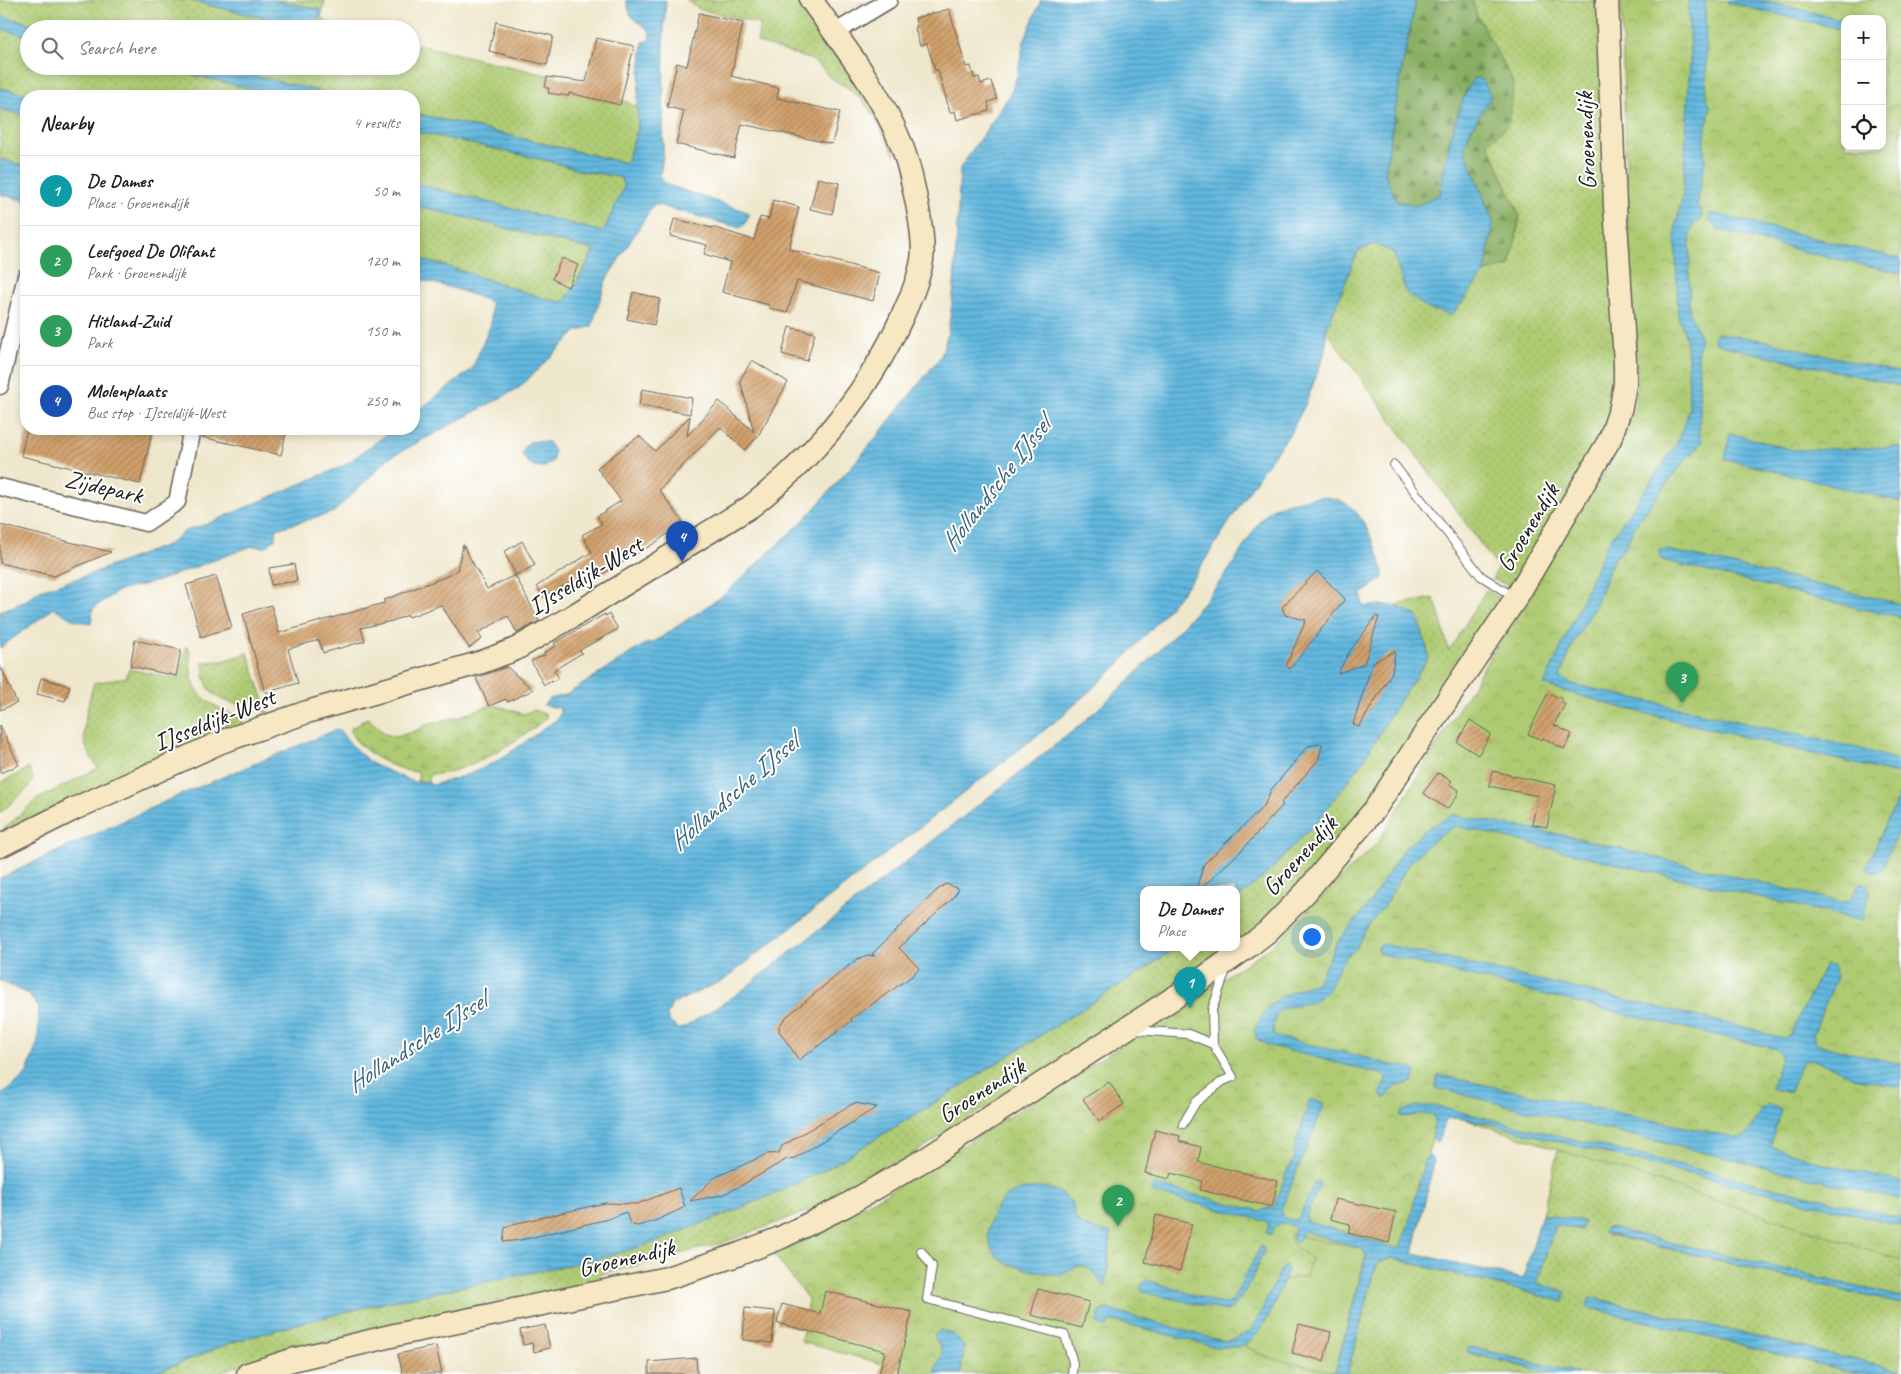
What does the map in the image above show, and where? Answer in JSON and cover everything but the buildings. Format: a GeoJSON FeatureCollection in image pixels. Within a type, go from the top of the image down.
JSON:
{"type":"FeatureCollection","features":[{"type":"Feature","properties":{"kind":"street","name":"IJsseldijk-West"},"geometry":{"type":"LineString","coordinates":[[0,846],[74,809],[221,742],[306,712],[482,662],[516,649],[735,516],[774,488],[794,470],[836,424],[876,366],[893,337],[912,296],[922,259],[922,237],[914,190],[900,142],[886,110],[811,0]]}},
{"type":"Feature","properties":{"kind":"street"},"geometry":{"type":"LineString","coordinates":[[834,33],[889,0]]}},
{"type":"Feature","properties":{"kind":"street","name":"Groenendijk"},"geometry":{"type":"LineString","coordinates":[[248,1374],[292,1360],[395,1335],[667,1278],[737,1255],[780,1238],[845,1206],[921,1161],[1229,961],[1267,932],[1306,892],[1375,809],[1516,598],[1574,503],[1610,439],[1619,414],[1624,384],[1625,362],[1615,206],[1607,0]]}},
{"type":"Feature","properties":{"kind":"street"},"geometry":{"type":"LineString","coordinates":[[0,386],[20,301]]}},
{"type":"Feature","properties":{"kind":"street","name":"Zijdepark"},"geometry":{"type":"LineString","coordinates":[[0,487],[146,523],[177,502],[191,435]]}},
{"type":"Feature","properties":{"kind":"lane"},"geometry":{"type":"LineString","coordinates":[[1394,465],[1481,576],[1516,598]]}},
{"type":"Feature","properties":{"kind":"lane"},"geometry":{"type":"LineString","coordinates":[[1182,1124],[1196,1102],[1223,1081],[1233,1077],[1213,1044],[1212,1010],[1229,961]]}},
{"type":"Feature","properties":{"kind":"lane"},"geometry":{"type":"LineString","coordinates":[[1124,1030],[1150,1030],[1188,1034],[1213,1044]]}},
{"type":"Feature","properties":{"kind":"lane"},"geometry":{"type":"LineString","coordinates":[[921,1251],[932,1266],[927,1298],[1066,1335],[1073,1363],[1072,1374]]}},
{"type":"Feature","properties":{"kind":"green space"},"geometry":{"type":"Polygon","coordinates":[[[0,0],[188,0],[272,20],[20,21],[0,16],[0,0]]]}},
{"type":"Feature","properties":{"kind":"green space"},"geometry":{"type":"Polygon","coordinates":[[[271,0],[325,0],[321,17],[325,20],[318,20],[321,16],[319,9],[271,0]]]}},
{"type":"Feature","properties":{"kind":"green space"},"geometry":{"type":"Polygon","coordinates":[[[686,0],[800,0],[869,99],[895,155],[874,116],[863,101],[847,87],[829,77],[812,60],[757,42],[760,24],[699,9],[686,0]]]}},
{"type":"Feature","properties":{"kind":"green space"},"geometry":{"type":"Polygon","coordinates":[[[1416,0],[1472,0],[1477,15],[1514,84],[1509,123],[1488,144],[1520,216],[1510,266],[1485,272],[1493,222],[1464,147],[1472,128],[1491,96],[1467,87],[1450,144],[1440,194],[1416,206],[1396,201],[1385,173],[1402,68],[1416,0]]]}},
{"type":"Feature","properties":{"kind":"green space"},"geometry":{"type":"Polygon","coordinates":[[[1472,0],[1599,0],[1618,363],[1609,425],[1515,582],[1508,585],[1492,579],[1498,568],[1326,330],[1358,251],[1374,244],[1393,252],[1407,293],[1452,315],[1485,272],[1510,266],[1520,216],[1487,144],[1509,123],[1472,0]]]}},
{"type":"Feature","properties":{"kind":"green space"},"geometry":{"type":"Polygon","coordinates":[[[1621,0],[1901,0],[1901,1260],[1439,1111],[1404,1251],[1375,1247],[1339,1374],[920,1374],[801,1342],[808,1299],[773,1253],[889,1192],[1122,1045],[1272,946],[1378,842],[1547,563],[1623,443],[1636,403],[1637,364],[1629,261],[1621,0]]]}},
{"type":"Feature","properties":{"kind":"green space"},"geometry":{"type":"Polygon","coordinates":[[[0,29],[20,34],[20,75],[194,75],[256,90],[20,90],[20,93],[0,88],[0,29]]]}},
{"type":"Feature","properties":{"kind":"green space"},"geometry":{"type":"Polygon","coordinates":[[[420,45],[589,85],[637,107],[638,128],[626,163],[420,114],[420,90],[315,90],[251,75],[420,75],[420,45]]]}},
{"type":"Feature","properties":{"kind":"green space"},"geometry":{"type":"Polygon","coordinates":[[[0,109],[20,114],[20,164],[0,159],[0,109]]]}},
{"type":"Feature","properties":{"kind":"green space"},"geometry":{"type":"Polygon","coordinates":[[[420,132],[549,161],[582,171],[620,177],[625,187],[603,232],[420,185],[420,132]]]}},
{"type":"Feature","properties":{"kind":"green space"},"geometry":{"type":"Polygon","coordinates":[[[420,206],[594,250],[574,288],[563,302],[546,299],[446,266],[420,260],[420,206]]]}},
{"type":"Feature","properties":{"kind":"green space"},"geometry":{"type":"Polygon","coordinates":[[[1486,590],[1498,598],[1500,608],[1369,804],[1262,928],[1240,944],[1240,897],[1266,875],[1319,819],[1362,763],[1392,712],[1429,657],[1418,617],[1396,605],[1433,598],[1438,609],[1449,651],[1486,590]]]}},
{"type":"Feature","properties":{"kind":"green space"},"geometry":{"type":"Polygon","coordinates":[[[187,646],[190,650],[191,673],[196,689],[215,706],[243,721],[243,724],[0,835],[0,832],[38,799],[98,768],[87,750],[84,737],[86,713],[94,683],[126,677],[129,669],[177,679],[187,646]]]}},
{"type":"Feature","properties":{"kind":"green space"},"geometry":{"type":"Polygon","coordinates":[[[248,653],[269,715],[266,715],[260,706],[237,704],[219,698],[212,693],[207,685],[203,662],[223,661],[248,653]]]}},
{"type":"Feature","properties":{"kind":"green space"},"geometry":{"type":"Polygon","coordinates":[[[495,705],[524,714],[533,710],[546,714],[546,718],[492,754],[459,769],[432,774],[428,778],[428,782],[417,781],[419,776],[417,772],[405,770],[382,761],[362,746],[351,734],[351,728],[368,718],[385,734],[397,737],[428,724],[495,705]]]}},
{"type":"Feature","properties":{"kind":"green space"},"geometry":{"type":"Polygon","coordinates":[[[29,768],[33,779],[28,788],[0,813],[0,783],[29,768]]]}},
{"type":"Feature","properties":{"kind":"green space"},"geometry":{"type":"Polygon","coordinates":[[[1171,951],[1231,951],[844,1198],[722,1243],[602,1274],[588,1284],[506,1299],[292,1349],[212,1374],[152,1374],[233,1342],[297,1324],[374,1305],[510,1276],[710,1221],[772,1195],[830,1167],[1171,951]]]}},
{"type":"Feature","properties":{"kind":"green space"},"geometry":{"type":"Polygon","coordinates":[[[1560,1142],[1901,1225],[1901,1297],[1606,1227],[1605,1234],[1901,1304],[1901,1371],[1591,1297],[1588,1307],[1859,1374],[1581,1374],[1471,1347],[1468,1353],[1554,1374],[1347,1374],[1376,1267],[1380,1261],[1392,1258],[1564,1302],[1565,1292],[1537,1284],[1555,1225],[1581,1230],[1584,1222],[1542,1214],[1560,1142]]]}},
{"type":"Feature","properties":{"kind":"green space"},"geometry":{"type":"Polygon","coordinates":[[[1291,1234],[1294,1235],[1293,1239],[1299,1240],[1300,1236],[1359,1248],[1366,1255],[1335,1372],[1269,1358],[1243,1345],[1257,1333],[1268,1317],[1283,1281],[1306,1277],[1311,1259],[1292,1243],[1291,1234]]]}},
{"type":"Feature","properties":{"kind":"water"},"geometry":{"type":"Polygon","coordinates":[[[188,0],[271,0],[319,9],[321,16],[318,20],[272,20],[188,0]]]}},
{"type":"Feature","properties":{"kind":"water"},"geometry":{"type":"Polygon","coordinates":[[[626,0],[666,0],[663,156],[660,175],[665,184],[750,213],[745,224],[740,228],[654,204],[606,280],[592,326],[576,332],[519,388],[389,458],[334,512],[277,529],[275,539],[266,547],[252,546],[158,581],[118,591],[93,608],[91,624],[72,619],[54,608],[0,648],[0,611],[24,602],[40,590],[82,577],[169,544],[185,531],[207,524],[345,465],[386,435],[420,435],[420,409],[472,369],[491,324],[491,302],[459,290],[420,280],[420,260],[446,266],[546,299],[563,302],[574,288],[594,250],[420,206],[420,185],[603,232],[624,187],[620,177],[582,171],[549,161],[420,132],[420,114],[626,163],[638,128],[637,107],[643,42],[649,41],[650,31],[631,16],[626,0]]]}},
{"type":"Feature","properties":{"kind":"water","name":"Hollandsche IJssel"},"geometry":{"type":"Polygon","coordinates":[[[1041,0],[1416,0],[1402,68],[1385,173],[1396,201],[1416,206],[1440,194],[1452,133],[1462,102],[1475,77],[1483,81],[1491,96],[1472,128],[1464,147],[1493,222],[1485,272],[1452,315],[1428,309],[1406,293],[1393,252],[1374,244],[1358,251],[1326,330],[1326,350],[1306,403],[1291,432],[1262,471],[1194,577],[1155,625],[1116,667],[1061,717],[724,980],[672,1004],[667,1015],[669,1022],[679,1029],[685,1027],[736,995],[1079,726],[1175,634],[1210,595],[1226,574],[1264,515],[1273,509],[1291,502],[1318,497],[1339,500],[1355,511],[1368,530],[1380,559],[1383,578],[1362,594],[1362,604],[1366,607],[1394,606],[1418,617],[1429,657],[1392,712],[1362,763],[1319,819],[1266,875],[1240,897],[1240,886],[1140,886],[1140,951],[1171,951],[947,1095],[830,1167],[772,1195],[659,1241],[602,1258],[374,1305],[297,1324],[233,1342],[152,1374],[0,1374],[0,1096],[26,1075],[38,1041],[39,1008],[28,994],[0,981],[0,878],[175,797],[338,729],[357,751],[374,765],[414,782],[428,782],[432,785],[469,774],[500,759],[559,718],[560,708],[543,705],[549,699],[566,695],[645,644],[654,642],[725,594],[805,519],[871,444],[941,356],[948,333],[954,287],[960,168],[1010,95],[1017,76],[1024,41],[1041,0]]]}},
{"type":"Feature","properties":{"kind":"water"},"geometry":{"type":"Polygon","coordinates":[[[1688,0],[1705,0],[1707,99],[1711,107],[1706,128],[1705,161],[1697,207],[1702,210],[1701,220],[1694,225],[1690,235],[1689,311],[1700,336],[1698,349],[1699,434],[1703,441],[1679,468],[1634,527],[1625,549],[1614,558],[1594,608],[1574,642],[1560,677],[1572,684],[1857,748],[1901,761],[1901,775],[1619,707],[1544,685],[1606,546],[1676,445],[1689,408],[1686,339],[1678,315],[1675,230],[1683,192],[1690,60],[1688,0]]]}},
{"type":"Feature","properties":{"kind":"water"},"geometry":{"type":"Polygon","coordinates":[[[1728,0],[1759,0],[1841,19],[1841,29],[1728,3],[1728,0]]]}},
{"type":"Feature","properties":{"kind":"water"},"geometry":{"type":"Polygon","coordinates":[[[0,16],[20,21],[20,34],[0,29],[0,16]]]}},
{"type":"Feature","properties":{"kind":"water"},"geometry":{"type":"Polygon","coordinates":[[[194,75],[251,75],[315,90],[256,90],[194,75]]]}},
{"type":"Feature","properties":{"kind":"water"},"geometry":{"type":"Polygon","coordinates":[[[0,88],[20,93],[20,114],[0,109],[0,88]]]}},
{"type":"Feature","properties":{"kind":"water"},"geometry":{"type":"Polygon","coordinates":[[[0,159],[20,164],[20,199],[0,194],[0,159]]]}},
{"type":"Feature","properties":{"kind":"water"},"geometry":{"type":"Polygon","coordinates":[[[1711,213],[1901,259],[1901,273],[1813,254],[1720,230],[1709,221],[1711,213]]]}},
{"type":"Feature","properties":{"kind":"water"},"geometry":{"type":"Polygon","coordinates":[[[1717,333],[1762,340],[1901,373],[1901,386],[1723,346],[1714,342],[1717,333]]]}},
{"type":"Feature","properties":{"kind":"water"},"geometry":{"type":"Polygon","coordinates":[[[1730,433],[1793,450],[1901,447],[1901,502],[1725,459],[1730,433]]]}},
{"type":"Feature","properties":{"kind":"water"},"geometry":{"type":"Polygon","coordinates":[[[529,442],[548,442],[554,451],[553,461],[540,468],[532,466],[522,455],[524,448],[529,442]]]}},
{"type":"Feature","properties":{"kind":"water"},"geometry":{"type":"Polygon","coordinates":[[[1664,549],[1901,604],[1901,617],[1662,560],[1659,555],[1660,550],[1664,549]]]}},
{"type":"Feature","properties":{"kind":"water"},"geometry":{"type":"Polygon","coordinates":[[[1901,790],[1901,824],[1882,869],[1878,872],[1872,872],[1867,868],[1868,863],[1901,790]]]}},
{"type":"Feature","properties":{"kind":"water"},"geometry":{"type":"Polygon","coordinates":[[[1453,815],[1568,836],[1841,902],[1849,901],[1862,882],[1867,885],[1870,891],[1862,921],[1455,826],[1430,843],[1409,864],[1384,906],[1364,932],[1356,949],[1340,965],[1328,991],[1313,1002],[1283,1008],[1276,1016],[1273,1026],[1274,1036],[1368,1058],[1385,1064],[1409,1067],[1415,1071],[1416,1075],[1412,1082],[1395,1087],[1387,1097],[1383,1098],[1380,1095],[1386,1079],[1384,1075],[1267,1045],[1257,1039],[1254,1030],[1260,1019],[1273,1004],[1295,990],[1317,983],[1337,942],[1370,903],[1402,851],[1426,829],[1453,815]]]}},
{"type":"Feature","properties":{"kind":"water"},"geometry":{"type":"Polygon","coordinates":[[[1383,944],[1756,1030],[1778,1038],[1790,1035],[1825,965],[1833,966],[1837,977],[1813,1035],[1816,1043],[1901,1064],[1901,1087],[1853,1078],[1842,1071],[1811,1059],[1805,1060],[1802,1064],[1789,1093],[1771,1088],[1781,1059],[1781,1054],[1776,1049],[1573,1002],[1378,953],[1378,947],[1383,944]]]}},
{"type":"Feature","properties":{"kind":"water"},"geometry":{"type":"Polygon","coordinates":[[[1438,1075],[1738,1138],[1746,1136],[1763,1107],[1770,1105],[1781,1109],[1771,1144],[1773,1147],[1824,1164],[1901,1182],[1901,1200],[1435,1088],[1438,1075]]]}},
{"type":"Feature","properties":{"kind":"water"},"geometry":{"type":"Polygon","coordinates":[[[1310,1099],[1325,1103],[1281,1210],[1282,1217],[1292,1220],[1299,1218],[1317,1181],[1320,1184],[1306,1217],[1307,1221],[1399,1249],[1408,1226],[1425,1159],[1429,1156],[1434,1162],[1413,1253],[1523,1279],[1542,1214],[1584,1221],[1581,1230],[1555,1225],[1537,1283],[1566,1292],[1564,1302],[1392,1258],[1380,1261],[1376,1267],[1347,1374],[1335,1374],[1366,1256],[1362,1249],[1303,1231],[1299,1240],[1295,1241],[1293,1239],[1295,1229],[1293,1226],[1281,1223],[1274,1228],[1270,1235],[1266,1233],[1269,1225],[1265,1221],[1153,1193],[1150,1190],[1155,1185],[1260,1211],[1268,1208],[1273,1209],[1288,1168],[1291,1167],[1295,1156],[1293,1153],[1310,1099]]]}},
{"type":"Feature","properties":{"kind":"water"},"geometry":{"type":"Polygon","coordinates":[[[1416,1106],[1433,1106],[1448,1109],[1901,1218],[1901,1225],[1476,1121],[1451,1118],[1445,1120],[1440,1139],[1436,1142],[1432,1137],[1435,1119],[1433,1115],[1400,1116],[1402,1112],[1416,1106]]]}},
{"type":"Feature","properties":{"kind":"water"},"geometry":{"type":"Polygon","coordinates":[[[1047,1187],[1062,1194],[1073,1203],[1073,1210],[1077,1220],[1085,1226],[1111,1232],[1106,1285],[1101,1283],[1092,1271],[1083,1266],[1060,1276],[1013,1265],[1000,1259],[994,1252],[988,1236],[989,1227],[995,1210],[1000,1203],[1015,1192],[1047,1187]]]}},
{"type":"Feature","properties":{"kind":"water"},"geometry":{"type":"Polygon","coordinates":[[[1606,1227],[1901,1297],[1901,1304],[1604,1233],[1606,1227]]]}},
{"type":"Feature","properties":{"kind":"water"},"geometry":{"type":"Polygon","coordinates":[[[1261,1246],[1265,1249],[1250,1283],[1240,1298],[1227,1311],[1147,1293],[1140,1289],[1147,1280],[1222,1304],[1229,1303],[1233,1299],[1261,1246]]]}},
{"type":"Feature","properties":{"kind":"water"},"geometry":{"type":"Polygon","coordinates":[[[1285,1266],[1288,1270],[1270,1314],[1259,1332],[1251,1340],[1239,1347],[1216,1347],[1114,1321],[1109,1323],[1107,1327],[1097,1324],[1100,1312],[1106,1309],[1219,1340],[1235,1339],[1252,1330],[1282,1268],[1285,1266]]]}},
{"type":"Feature","properties":{"kind":"water"},"geometry":{"type":"Polygon","coordinates":[[[1590,1297],[1901,1371],[1901,1374],[1859,1374],[1587,1307],[1590,1297]]]}},
{"type":"Feature","properties":{"kind":"water"},"geometry":{"type":"Polygon","coordinates":[[[940,1330],[955,1335],[964,1346],[961,1374],[936,1374],[936,1368],[942,1354],[934,1336],[940,1330]]]}},
{"type":"Feature","properties":{"kind":"water"},"geometry":{"type":"Polygon","coordinates":[[[1471,1347],[1581,1374],[1554,1374],[1467,1352],[1471,1347]]]}},
{"type":"Feature","properties":{"kind":"place","name":"Molenplaats"},"geometry":{"type":"Point","coordinates":[682,562]}},
{"type":"Feature","properties":{"kind":"place","name":"Hitland-Zuid"},"geometry":{"type":"Point","coordinates":[1682,703]}},
{"type":"Feature","properties":{"kind":"place","name":"De Dames"},"geometry":{"type":"Point","coordinates":[1190,1008]}},
{"type":"Feature","properties":{"kind":"place","name":"Leefgoed De Olifant"},"geometry":{"type":"Point","coordinates":[1118,1226]}}]}
